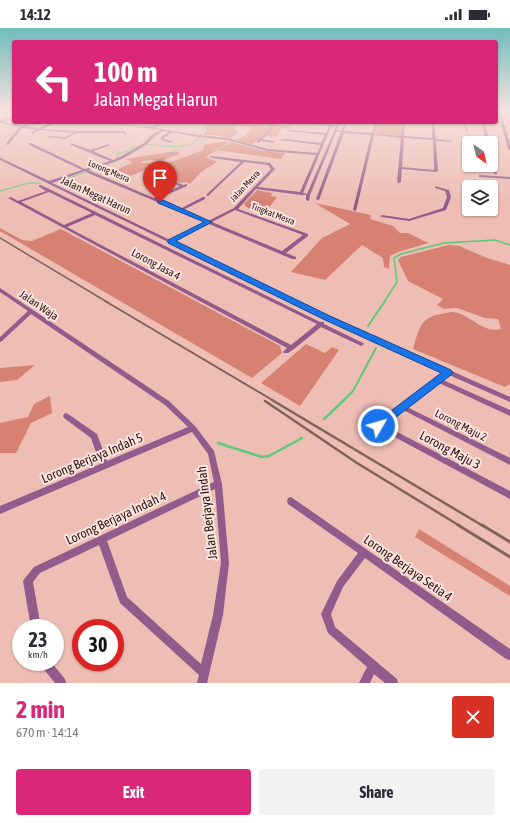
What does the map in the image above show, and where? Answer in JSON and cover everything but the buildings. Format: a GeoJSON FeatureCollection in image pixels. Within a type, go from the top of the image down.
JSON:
{"type":"FeatureCollection","features":[{"type":"Feature","properties":{"kind":"street"},"geometry":{"type":"LineString","coordinates":[[8,144],[11,141]]}},
{"type":"Feature","properties":{"kind":"street"},"geometry":{"type":"LineString","coordinates":[[48,183],[87,171],[115,159],[148,141]]}},
{"type":"Feature","properties":{"kind":"street"},"geometry":{"type":"LineString","coordinates":[[165,141],[171,142]]}},
{"type":"Feature","properties":{"kind":"street"},"geometry":{"type":"LineString","coordinates":[[234,141],[268,150],[318,154]]}},
{"type":"Feature","properties":{"kind":"street"},"geometry":{"type":"LineString","coordinates":[[254,146],[259,141]]}},
{"type":"Feature","properties":{"kind":"street"},"geometry":{"type":"LineString","coordinates":[[263,141],[273,142]]}},
{"type":"Feature","properties":{"kind":"street"},"geometry":{"type":"LineString","coordinates":[[288,141],[323,144]]}},
{"type":"Feature","properties":{"kind":"street"},"geometry":{"type":"LineString","coordinates":[[301,194],[324,141]]}},
{"type":"Feature","properties":{"kind":"street"},"geometry":{"type":"LineString","coordinates":[[308,200],[308,194],[331,141]]}},
{"type":"Feature","properties":{"kind":"street"},"geometry":{"type":"LineString","coordinates":[[318,199],[340,141]]}},
{"type":"Feature","properties":{"kind":"street"},"geometry":{"type":"LineString","coordinates":[[355,210],[371,141]]}},
{"type":"Feature","properties":{"kind":"street"},"geometry":{"type":"LineString","coordinates":[[399,182],[403,141]]}},
{"type":"Feature","properties":{"kind":"street"},"geometry":{"type":"LineString","coordinates":[[400,168],[436,171],[434,141]]}},
{"type":"Feature","properties":{"kind":"street","name":"Lorong Mesra"},"geometry":{"type":"LineString","coordinates":[[30,144],[87,171],[294,258]]}},
{"type":"Feature","properties":{"kind":"street"},"geometry":{"type":"LineString","coordinates":[[72,144],[115,159]]}},
{"type":"Feature","properties":{"kind":"street"},"geometry":{"type":"LineString","coordinates":[[91,151],[108,145]]}},
{"type":"Feature","properties":{"kind":"street","name":"Jalan Mesra"},"geometry":{"type":"LineString","coordinates":[[171,241],[235,209],[272,169],[272,167],[268,164],[212,157]]}},
{"type":"Feature","properties":{"kind":"street","name":"Jalan Megat Harun"},"geometry":{"type":"LineString","coordinates":[[0,160],[171,241],[328,318],[510,400]]}},
{"type":"Feature","properties":{"kind":"street"},"geometry":{"type":"LineString","coordinates":[[208,195],[243,161]]}},
{"type":"Feature","properties":{"kind":"street"},"geometry":{"type":"LineString","coordinates":[[146,172],[184,185],[154,199]]}},
{"type":"Feature","properties":{"kind":"street"},"geometry":{"type":"LineString","coordinates":[[480,176],[510,178]]}},
{"type":"Feature","properties":{"kind":"street","name":"Jalan Megat Harun"},"geometry":{"type":"LineString","coordinates":[[40,186],[361,344]]}},
{"type":"Feature","properties":{"kind":"street"},"geometry":{"type":"LineString","coordinates":[[255,188],[308,194]]}},
{"type":"Feature","properties":{"kind":"street"},"geometry":{"type":"LineString","coordinates":[[382,216],[409,220],[445,209],[449,197],[447,190],[436,188]]}},
{"type":"Feature","properties":{"kind":"street"},"geometry":{"type":"LineString","coordinates":[[20,202],[49,191]]}},
{"type":"Feature","properties":{"kind":"street","name":"Lorong Jasa 4"},"geometry":{"type":"LineString","coordinates":[[10,198],[292,348]]}},
{"type":"Feature","properties":{"kind":"street"},"geometry":{"type":"LineString","coordinates":[[180,210],[204,198]]}},
{"type":"Feature","properties":{"kind":"street"},"geometry":{"type":"LineString","coordinates":[[76,204],[85,201]]}},
{"type":"Feature","properties":{"kind":"street","name":"Tingkat Mesra"},"geometry":{"type":"LineString","coordinates":[[235,209],[306,235],[283,253]]}},
{"type":"Feature","properties":{"kind":"street"},"geometry":{"type":"LineString","coordinates":[[64,226],[95,214]]}},
{"type":"Feature","properties":{"kind":"street","name":"Jalan Waja"},"geometry":{"type":"LineString","coordinates":[[0,290],[30,312],[68,336]]}},
{"type":"Feature","properties":{"kind":"street"},"geometry":{"type":"LineString","coordinates":[[0,340],[30,312]]}},
{"type":"Feature","properties":{"kind":"street"},"geometry":{"type":"LineString","coordinates":[[286,352],[328,318]]}},
{"type":"Feature","properties":{"kind":"street","name":"Jalan Berjaya Indah"},"geometry":{"type":"LineString","coordinates":[[68,336],[167,403],[193,428],[211,453],[218,484],[225,563],[218,615],[203,678]]}},
{"type":"Feature","properties":{"kind":"street"},"geometry":{"type":"LineString","coordinates":[[402,407],[448,373]]}},
{"type":"Feature","properties":{"kind":"street"},"geometry":{"type":"LineString","coordinates":[[438,380],[510,413]]}},
{"type":"Feature","properties":{"kind":"street","name":"Lorong Maju 3"},"geometry":{"type":"LineString","coordinates":[[402,407],[378,426],[510,495]]}},
{"type":"Feature","properties":{"kind":"street","name":"Lorong Maju 2"},"geometry":{"type":"LineString","coordinates":[[402,407],[510,462]]}},
{"type":"Feature","properties":{"kind":"street"},"geometry":{"type":"LineString","coordinates":[[66,416],[94,436],[105,466]]}},
{"type":"Feature","properties":{"kind":"street","name":"Lorong Berjaya Indah 5"},"geometry":{"type":"LineString","coordinates":[[0,510],[193,428]]}},
{"type":"Feature","properties":{"kind":"street","name":"Lorong Berjaya Indah 4"},"geometry":{"type":"LineString","coordinates":[[34,619],[28,581],[31,575],[37,570],[218,484]]}},
{"type":"Feature","properties":{"kind":"street","name":"Lorong Berjaya Setia 4"},"geometry":{"type":"LineString","coordinates":[[291,501],[510,655]]}},
{"type":"Feature","properties":{"kind":"street"},"geometry":{"type":"LineString","coordinates":[[102,540],[123,600],[203,678]]}},
{"type":"Feature","properties":{"kind":"street"},"geometry":{"type":"LineString","coordinates":[[364,553],[340,584],[326,614],[331,630],[393,683]]}},
{"type":"Feature","properties":{"kind":"street"},"geometry":{"type":"LineString","coordinates":[[364,683],[373,666]]}},
{"type":"Feature","properties":{"kind":"street"},"geometry":{"type":"LineString","coordinates":[[52,671],[61,683]]}},
{"type":"Feature","properties":{"kind":"shaded area"},"geometry":{"type":"Polygon","coordinates":[[[238,141],[258,141],[252,144],[238,141]]]}},
{"type":"Feature","properties":{"kind":"shaded area"},"geometry":{"type":"Polygon","coordinates":[[[229,142],[206,157],[217,162],[201,172],[190,184],[186,182],[180,183],[145,170],[130,176],[116,170],[132,163],[126,159],[177,151],[180,154],[161,161],[150,160],[141,162],[148,163],[153,166],[163,165],[203,150],[204,145],[229,142]]]}},
{"type":"Feature","properties":{"kind":"shaded area"},"geometry":{"type":"Polygon","coordinates":[[[232,142],[259,150],[285,153],[281,159],[217,150],[232,142]]]}},
{"type":"Feature","properties":{"kind":"shaded area"},"geometry":{"type":"Polygon","coordinates":[[[257,190],[272,193],[271,196],[277,197],[265,213],[246,207],[244,204],[257,190]]]}},
{"type":"Feature","properties":{"kind":"shaded area"},"geometry":{"type":"Polygon","coordinates":[[[315,203],[371,215],[370,219],[393,226],[400,233],[408,233],[428,243],[390,256],[389,269],[384,267],[383,258],[362,245],[325,280],[291,272],[322,238],[350,224],[315,203]]]}},
{"type":"Feature","properties":{"kind":"shaded area"},"geometry":{"type":"Polygon","coordinates":[[[0,228],[22,240],[32,241],[61,229],[280,346],[282,353],[252,378],[0,231],[0,228]]]}},
{"type":"Feature","properties":{"kind":"shaded area"},"geometry":{"type":"Polygon","coordinates":[[[449,245],[459,246],[487,258],[510,265],[510,384],[505,387],[413,349],[421,326],[424,322],[428,318],[444,313],[453,312],[465,316],[488,329],[501,329],[498,319],[485,318],[457,308],[444,309],[437,305],[443,299],[408,281],[398,260],[401,257],[449,245]]]}},
{"type":"Feature","properties":{"kind":"shaded area"},"geometry":{"type":"Polygon","coordinates":[[[306,344],[325,353],[332,347],[339,350],[300,406],[261,383],[306,344]]]}},
{"type":"Feature","properties":{"kind":"shaded area"},"geometry":{"type":"Polygon","coordinates":[[[35,365],[17,380],[0,382],[0,368],[35,365]]]}},
{"type":"Feature","properties":{"kind":"shaded area"},"geometry":{"type":"Polygon","coordinates":[[[50,396],[52,413],[31,423],[16,453],[0,453],[0,423],[28,417],[34,404],[50,396]]]}},
{"type":"Feature","properties":{"kind":"shaded area"},"geometry":{"type":"Polygon","coordinates":[[[419,529],[510,586],[510,596],[415,537],[419,529]]]}},
{"type":"Feature","properties":{"kind":"waterway"},"geometry":{"type":"LineString","coordinates":[[58,182],[117,161],[118,153],[125,152],[141,145],[177,147],[184,146],[196,141]]}},
{"type":"Feature","properties":{"kind":"waterway"},"geometry":{"type":"LineString","coordinates":[[0,191],[29,183],[41,183]]}},
{"type":"Feature","properties":{"kind":"waterway"},"geometry":{"type":"LineString","coordinates":[[384,302],[397,282],[394,258],[401,254],[444,243],[495,240],[510,245]]}},
{"type":"Feature","properties":{"kind":"waterway"},"geometry":{"type":"LineString","coordinates":[[368,326],[385,301]]}},
{"type":"Feature","properties":{"kind":"waterway"},"geometry":{"type":"LineString","coordinates":[[344,400],[353,391],[376,348]]}},
{"type":"Feature","properties":{"kind":"waterway"},"geometry":{"type":"LineString","coordinates":[[324,419],[344,400]]}},
{"type":"Feature","properties":{"kind":"waterway"},"geometry":{"type":"LineString","coordinates":[[218,443],[262,457],[269,456],[302,438]]}},
{"type":"Feature","properties":{"kind":"railway"},"geometry":{"type":"LineString","coordinates":[[0,238],[107,302]]}},
{"type":"Feature","properties":{"kind":"railway"},"geometry":{"type":"LineString","coordinates":[[105,301],[274,401]]}},
{"type":"Feature","properties":{"kind":"railway"},"geometry":{"type":"LineString","coordinates":[[272,400],[483,526]]}},
{"type":"Feature","properties":{"kind":"railway"},"geometry":{"type":"LineString","coordinates":[[265,401],[357,463],[460,526]]}},
{"type":"Feature","properties":{"kind":"railway"},"geometry":{"type":"LineString","coordinates":[[458,525],[510,557]]}},
{"type":"Feature","properties":{"kind":"railway"},"geometry":{"type":"LineString","coordinates":[[482,525],[510,542]]}},
{"type":"Feature","properties":{"kind":"route"},"geometry":{"type":"LineString","coordinates":[[160,202],[209,222],[171,241],[328,318],[448,373],[378,426]]}}]}
